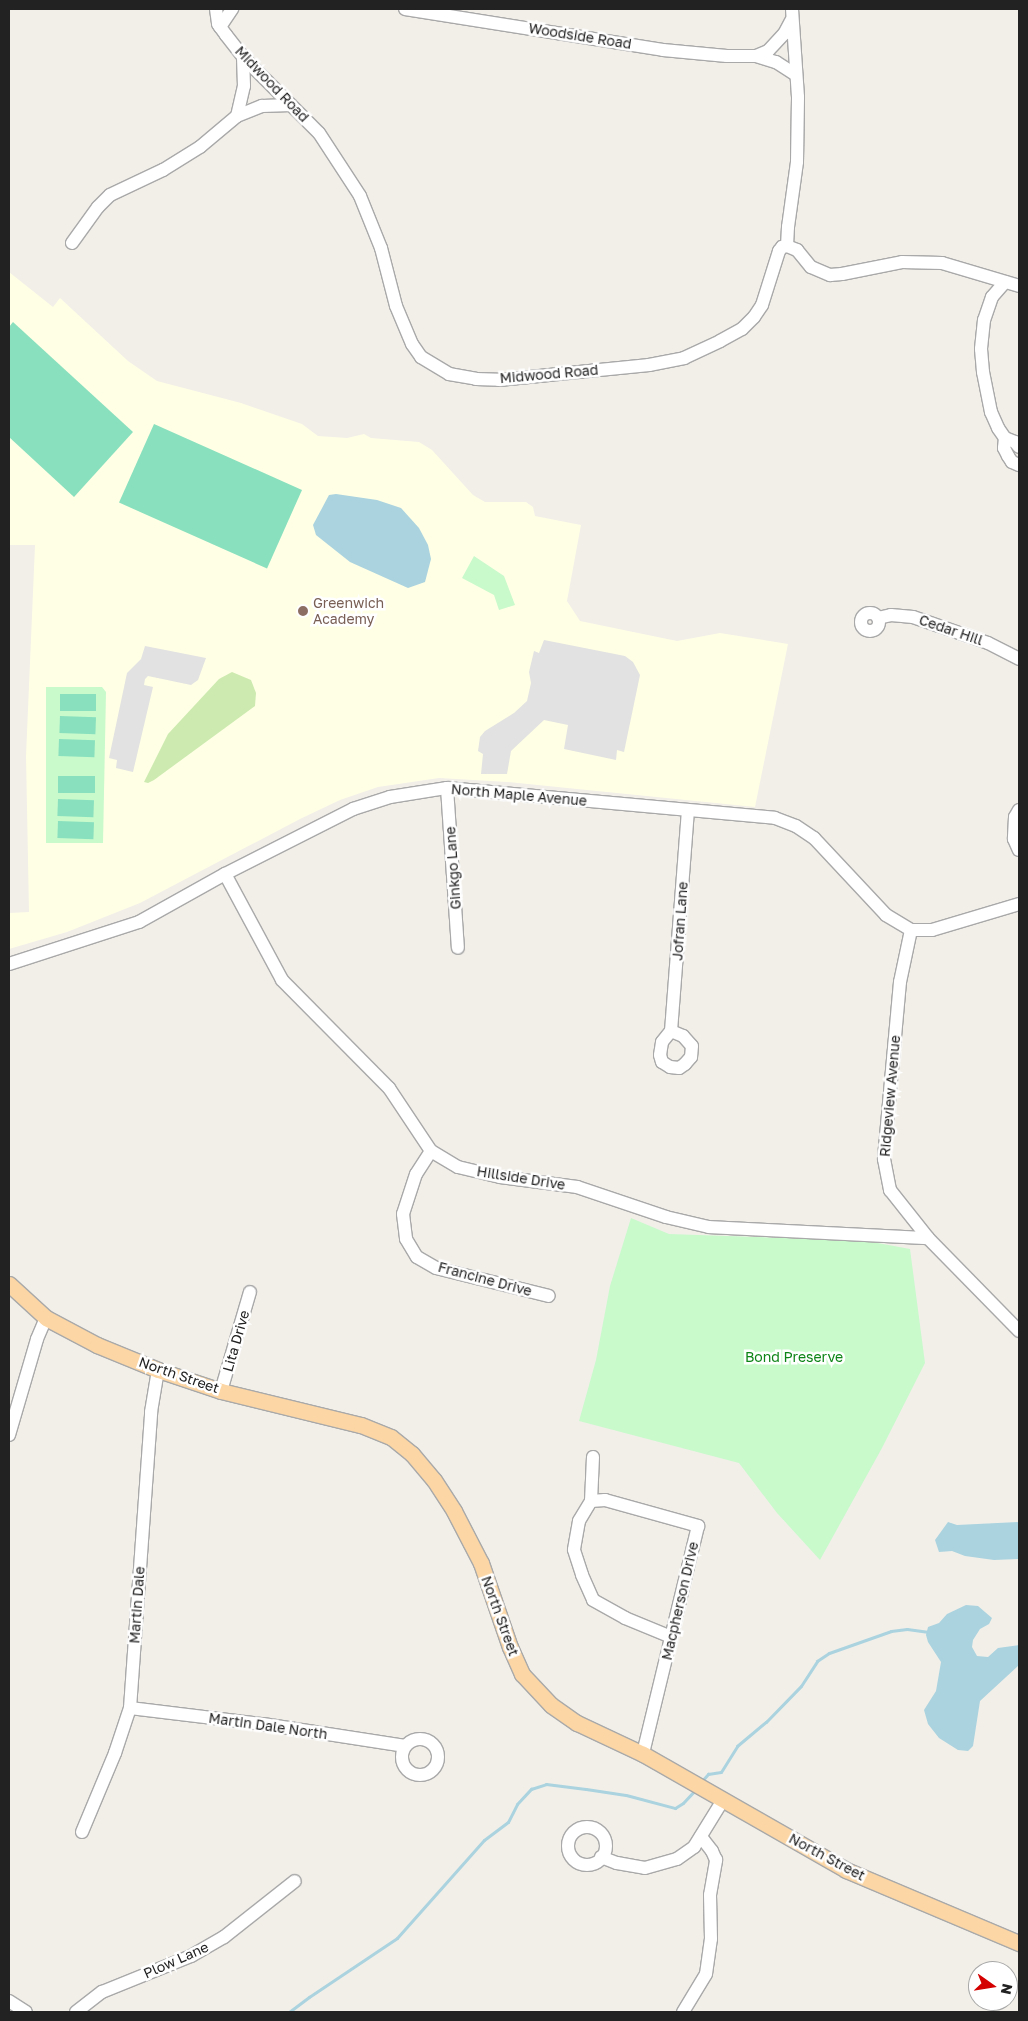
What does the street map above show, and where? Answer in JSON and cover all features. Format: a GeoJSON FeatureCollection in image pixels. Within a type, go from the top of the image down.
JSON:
{"type":"FeatureCollection","features":[{"type":"Feature","properties":{"kind":"main road","name":"North Street"},"geometry":{"type":"LineString","coordinates":[[9,1284],[46,1318],[97,1345],[158,1370],[221,1391],[361,1425],[391,1437],[412,1454],[434,1480],[454,1511],[481,1563],[510,1647],[522,1674],[550,1705],[577,1723],[643,1754],[846,1870],[1019,1941]]}},
{"type":"Feature","properties":{"kind":"street","name":"Midwood Road"},"geometry":{"type":"LineString","coordinates":[[216,9],[220,27],[243,57],[319,133],[360,196],[381,248],[396,306],[412,344],[421,357],[435,366],[460,377],[499,380],[649,365],[684,358],[707,349],[742,328],[754,317],[762,305],[779,251],[782,247],[788,246]]}},
{"type":"Feature","properties":{"kind":"street"},"geometry":{"type":"LineString","coordinates":[[220,27],[232,9]]}},
{"type":"Feature","properties":{"kind":"street","name":"Woodside Road"},"geometry":{"type":"LineString","coordinates":[[405,9],[663,50],[727,56],[756,56],[776,62],[796,75]]}},
{"type":"Feature","properties":{"kind":"street"},"geometry":{"type":"LineString","coordinates":[[756,56],[768,50],[784,34],[792,15]]}},
{"type":"Feature","properties":{"kind":"street"},"geometry":{"type":"LineString","coordinates":[[792,15],[798,97],[798,162],[788,227],[788,246],[797,250],[811,267],[830,274],[842,274],[902,262],[942,263],[1019,286]]}},
{"type":"Feature","properties":{"kind":"street"},"geometry":{"type":"LineString","coordinates":[[237,116],[244,86],[243,57]]}},
{"type":"Feature","properties":{"kind":"street"},"geometry":{"type":"LineString","coordinates":[[72,243],[98,207],[110,195],[163,170],[200,147],[237,116],[262,106],[290,105]]}},
{"type":"Feature","properties":{"kind":"street"},"geometry":{"type":"LineString","coordinates":[[1005,282],[992,297],[987,309],[981,349],[982,372],[991,412],[1005,438],[1004,448],[1012,462],[1019,465]]}},
{"type":"Feature","properties":{"kind":"street"},"geometry":{"type":"LineString","coordinates":[[1005,438],[1015,442],[1019,447]]}},
{"type":"Feature","properties":{"kind":"street","name":"Cedar Hill"},"geometry":{"type":"LineString","coordinates":[[878,618],[891,615],[913,617],[988,643],[1019,659]]}},
{"type":"Feature","properties":{"kind":"street","name":"North Maple Avenue"},"geometry":{"type":"LineString","coordinates":[[9,964],[138,922],[225,874],[352,809],[390,797],[447,788],[775,818],[796,826],[814,838],[886,915],[911,930]]}},
{"type":"Feature","properties":{"kind":"street","name":"Ginkgo Lane"},"geometry":{"type":"LineString","coordinates":[[447,788],[458,948]]}},
{"type":"Feature","properties":{"kind":"street"},"geometry":{"type":"LineString","coordinates":[[1019,810],[1015,817],[1014,839],[1019,850]]}},
{"type":"Feature","properties":{"kind":"street","name":"Jofran Lane"},"geometry":{"type":"LineString","coordinates":[[671,1031],[688,811]]}},
{"type":"Feature","properties":{"kind":"street","name":"Hillside Drive"},"geometry":{"type":"LineString","coordinates":[[225,874],[282,980],[388,1088],[431,1151],[458,1167],[500,1177],[577,1187],[666,1218],[709,1227],[928,1238]]}},
{"type":"Feature","properties":{"kind":"street"},"geometry":{"type":"LineString","coordinates":[[911,930],[932,930],[1019,904]]}},
{"type":"Feature","properties":{"kind":"street","name":"Ridgeview Avenue"},"geometry":{"type":"LineString","coordinates":[[911,930],[900,982],[884,1158],[890,1190],[928,1238],[1019,1331]]}},
{"type":"Feature","properties":{"kind":"street","name":"Francine Drive"},"geometry":{"type":"LineString","coordinates":[[431,1151],[416,1174],[403,1214],[406,1239],[417,1257],[436,1268],[549,1296]]}},
{"type":"Feature","properties":{"kind":"street","name":"Lita Drive"},"geometry":{"type":"LineString","coordinates":[[221,1391],[250,1292]]}},
{"type":"Feature","properties":{"kind":"street"},"geometry":{"type":"LineString","coordinates":[[9,1435],[37,1339],[46,1318]]}},
{"type":"Feature","properties":{"kind":"street","name":"Martin Dale"},"geometry":{"type":"LineString","coordinates":[[82,1832],[115,1754],[130,1708],[151,1412],[158,1370]]}},
{"type":"Feature","properties":{"kind":"street"},"geometry":{"type":"LineString","coordinates":[[592,1457],[591,1501],[579,1521],[574,1550],[582,1575],[593,1600],[625,1618],[671,1637]]}},
{"type":"Feature","properties":{"kind":"street","name":"Macpherson Drive"},"geometry":{"type":"LineString","coordinates":[[591,1501],[605,1500],[698,1526],[643,1754]]}},
{"type":"Feature","properties":{"kind":"street","name":"Martin Dale North"},"geometry":{"type":"LineString","coordinates":[[130,1708],[263,1724],[405,1746]]}},
{"type":"Feature","properties":{"kind":"street"},"geometry":{"type":"LineString","coordinates":[[601,1857],[634,1867],[654,1866],[687,1854],[701,1837],[723,1800]]}},
{"type":"Feature","properties":{"kind":"street"},"geometry":{"type":"LineString","coordinates":[[683,2012],[706,1974],[711,1939],[710,1895],[716,1860],[712,1851],[701,1837]]}},
{"type":"Feature","properties":{"kind":"street","name":"Plow Lane"},"geometry":{"type":"LineString","coordinates":[[76,2012],[102,1992],[191,1956],[224,1937],[295,1881]]}},
{"type":"Feature","properties":{"kind":"street"},"geometry":{"type":"LineString","coordinates":[[9,2001],[26,2012]]}},
{"type":"Feature","properties":{"kind":"shaded area","name":"Greenwich Academy"},"geometry":{"type":"Polygon","coordinates":[[[9,272],[53,307],[60,298],[128,361],[157,381],[241,403],[302,424],[318,436],[347,438],[364,434],[371,438],[419,442],[432,450],[473,495],[485,502],[526,502],[533,507],[535,516],[581,525],[567,601],[580,621],[677,641],[720,633],[788,644],[755,807],[507,782],[439,778],[378,787],[340,800],[300,819],[140,903],[67,932],[9,949],[9,913],[29,912],[26,756],[35,545],[9,545],[9,272]]]}},
{"type":"Feature","properties":{"kind":"shaded area"},"geometry":{"type":"Polygon","coordinates":[[[544,640],[625,656],[633,662],[640,675],[624,752],[617,750],[616,760],[564,749],[568,725],[544,720],[511,751],[507,774],[481,774],[483,754],[478,751],[480,737],[485,731],[514,713],[527,701],[531,683],[529,672],[534,651],[539,653],[544,640]]]}},
{"type":"Feature","properties":{"kind":"shaded area"},"geometry":{"type":"Polygon","coordinates":[[[145,646],[206,658],[198,680],[191,685],[148,676],[145,679],[144,685],[153,687],[133,772],[116,768],[117,760],[109,758],[127,673],[141,659],[145,646]]]}},
{"type":"Feature","properties":{"kind":"green space"},"geometry":{"type":"Polygon","coordinates":[[[13,322],[133,432],[74,497],[9,437],[9,327],[13,322]]]}},
{"type":"Feature","properties":{"kind":"green space"},"geometry":{"type":"Polygon","coordinates":[[[154,424],[302,490],[267,568],[119,503],[154,424]]]}},
{"type":"Feature","properties":{"kind":"green space"},"geometry":{"type":"Polygon","coordinates":[[[474,556],[504,576],[515,605],[499,610],[494,595],[462,578],[474,556]]]}},
{"type":"Feature","properties":{"kind":"green space"},"geometry":{"type":"Polygon","coordinates":[[[232,672],[251,680],[256,693],[255,706],[154,780],[148,783],[144,782],[168,734],[219,679],[232,672]]]}},
{"type":"Feature","properties":{"kind":"green space"},"geometry":{"type":"Polygon","coordinates":[[[46,687],[102,687],[106,692],[103,843],[46,843],[46,687]]]}},
{"type":"Feature","properties":{"kind":"green space"},"geometry":{"type":"Polygon","coordinates":[[[60,694],[96,694],[96,711],[60,711],[60,694]]]}},
{"type":"Feature","properties":{"kind":"green space"},"geometry":{"type":"Polygon","coordinates":[[[60,716],[96,717],[95,734],[59,733],[60,716]]]}},
{"type":"Feature","properties":{"kind":"green space"},"geometry":{"type":"Polygon","coordinates":[[[59,739],[95,740],[94,757],[58,756],[59,739]]]}},
{"type":"Feature","properties":{"kind":"green space"},"geometry":{"type":"Polygon","coordinates":[[[58,776],[95,776],[95,793],[58,793],[58,776]]]}},
{"type":"Feature","properties":{"kind":"green space"},"geometry":{"type":"Polygon","coordinates":[[[58,799],[94,800],[93,817],[57,816],[58,799]]]}},
{"type":"Feature","properties":{"kind":"green space"},"geometry":{"type":"Polygon","coordinates":[[[58,821],[94,822],[93,839],[57,838],[58,821]]]}},
{"type":"Feature","properties":{"kind":"green space","name":"Bond Preserve"},"geometry":{"type":"Polygon","coordinates":[[[631,1218],[669,1234],[867,1241],[910,1249],[925,1363],[882,1448],[820,1560],[777,1513],[739,1463],[579,1421],[596,1360],[610,1286],[631,1218]]]}},
{"type":"Feature","properties":{"kind":"water"},"geometry":{"type":"Polygon","coordinates":[[[336,494],[377,500],[401,508],[419,528],[428,545],[431,559],[425,582],[408,588],[350,562],[316,535],[313,525],[329,495],[336,494]]]}},
{"type":"Feature","properties":{"kind":"water"},"geometry":{"type":"Polygon","coordinates":[[[948,1522],[957,1525],[1019,1522],[1019,1559],[994,1560],[965,1556],[952,1551],[939,1552],[935,1540],[948,1522]]]}},
{"type":"Feature","properties":{"kind":"water"},"geometry":{"type":"Polygon","coordinates":[[[966,1605],[978,1606],[992,1618],[989,1624],[980,1629],[973,1640],[972,1647],[977,1656],[988,1657],[998,1648],[1019,1645],[1019,1665],[980,1701],[973,1746],[968,1751],[958,1750],[939,1738],[928,1724],[924,1710],[936,1691],[941,1662],[928,1642],[926,1635],[928,1627],[939,1623],[947,1614],[966,1605]]]}},
{"type":"Feature","properties":{"kind":"waterway"},"geometry":{"type":"LineString","coordinates":[[701,1782],[708,1774],[721,1772],[737,1746],[766,1722],[801,1686],[817,1661],[829,1653],[891,1631],[907,1629],[929,1632]]}},
{"type":"Feature","properties":{"kind":"waterway"},"geometry":{"type":"LineString","coordinates":[[289,2012],[397,1938],[484,1840],[508,1822],[517,1804],[531,1789],[546,1784],[586,1789],[626,1795],[675,1808],[683,1803],[696,1789]]}},
{"type":"Feature","properties":{"kind":"place","name":"Greenwich Academy"},"geometry":{"type":"Point","coordinates":[303,611]}}]}
